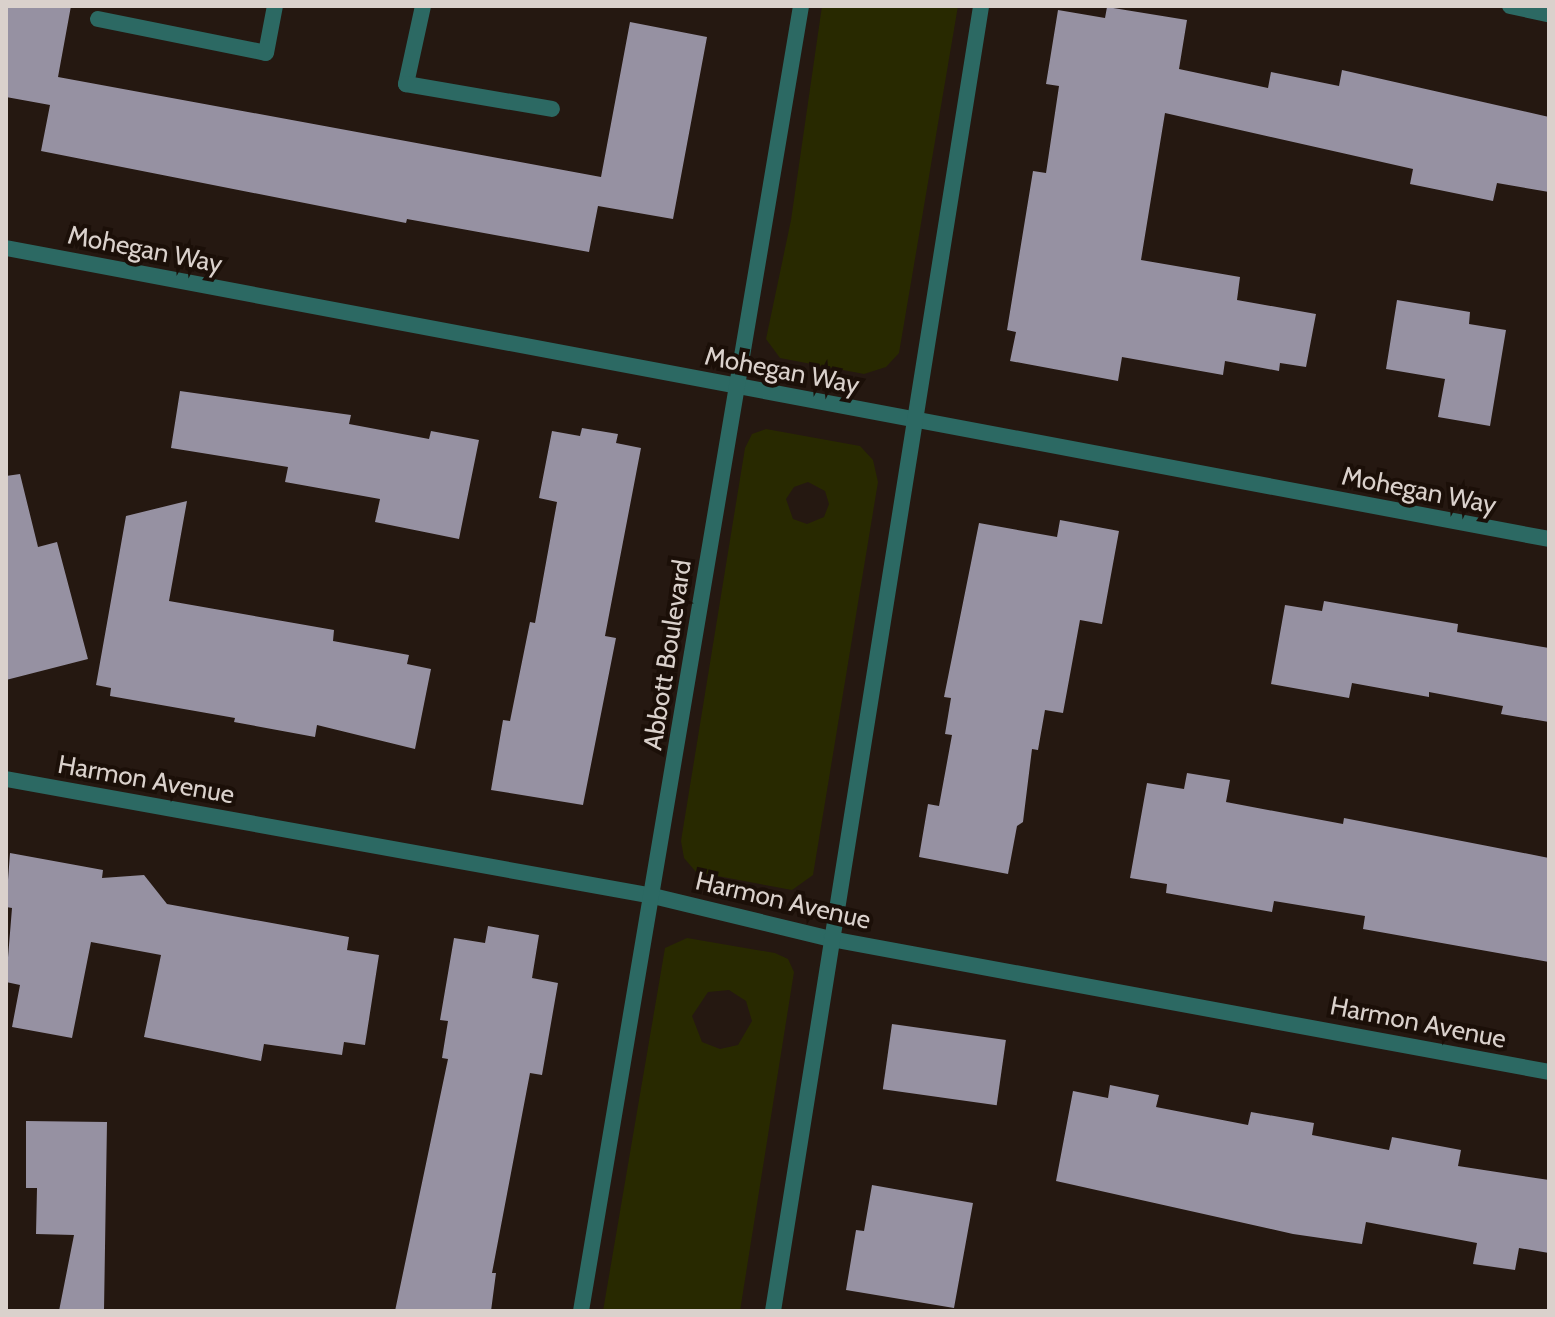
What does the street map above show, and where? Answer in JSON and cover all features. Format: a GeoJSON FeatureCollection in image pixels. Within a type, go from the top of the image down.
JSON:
{"type":"FeatureCollection","features":[{"type":"Feature","properties":{"kind":"street"},"geometry":{"type":"LineString","coordinates":[[98,19],[266,53],[275,6]]}},
{"type":"Feature","properties":{"kind":"street"},"geometry":{"type":"LineString","coordinates":[[423,6],[406,84],[552,109]]}},
{"type":"Feature","properties":{"kind":"street","name":"Abbott Boulevard"},"geometry":{"type":"LineString","coordinates":[[581,1311],[801,6]]}},
{"type":"Feature","properties":{"kind":"street"},"geometry":{"type":"LineString","coordinates":[[773,1311],[981,6]]}},
{"type":"Feature","properties":{"kind":"street"},"geometry":{"type":"LineString","coordinates":[[1510,6],[1549,14]]}},
{"type":"Feature","properties":{"kind":"street","name":"Mohegan Way"},"geometry":{"type":"LineString","coordinates":[[6,248],[1549,539]]}},
{"type":"Feature","properties":{"kind":"street","name":"Harmon Avenue"},"geometry":{"type":"LineString","coordinates":[[6,779],[653,896],[831,939],[1549,1072]]}},
{"type":"Feature","properties":{"kind":"shaded area"},"geometry":{"type":"Polygon","coordinates":[[[822,6],[958,6],[899,353],[886,367],[864,374],[780,358],[766,339],[791,220],[822,6]]]}},
{"type":"Feature","properties":{"kind":"shaded area"},"geometry":{"type":"Polygon","coordinates":[[[766,429],[860,446],[873,460],[878,482],[813,875],[792,890],[696,872],[684,858],[681,841],[745,448],[752,434],[766,429]],[[808,482],[794,487],[786,499],[793,519],[807,524],[824,517],[829,504],[825,491],[808,482]]]}},
{"type":"Feature","properties":{"kind":"shaded area"},"geometry":{"type":"Polygon","coordinates":[[[687,938],[775,953],[788,959],[794,972],[740,1311],[603,1311],[665,948],[687,938]],[[729,990],[708,992],[692,1016],[702,1042],[720,1049],[738,1045],[752,1021],[746,1001],[729,990]]]}},
{"type":"Feature","properties":{"kind":"building"},"geometry":{"type":"Polygon","coordinates":[[[6,6],[71,6],[58,77],[601,177],[630,22],[707,37],[673,219],[598,206],[589,252],[407,219],[406,223],[41,151],[50,105],[6,97],[6,6]]]}},
{"type":"Feature","properties":{"kind":"building"},"geometry":{"type":"Polygon","coordinates":[[[1107,7],[1187,20],[1179,69],[1268,88],[1271,72],[1339,86],[1342,70],[1549,117],[1549,192],[1497,183],[1493,201],[1410,184],[1413,169],[1165,113],[1141,260],[1240,277],[1237,300],[1316,314],[1306,367],[1280,363],[1279,371],[1225,361],[1223,375],[1122,357],[1118,381],[1010,361],[1016,332],[1007,330],[1033,171],[1046,173],[1059,86],[1046,84],[1058,10],[1105,18],[1107,7]]]}},
{"type":"Feature","properties":{"kind":"building"},"geometry":{"type":"Polygon","coordinates":[[[1397,300],[1470,312],[1469,324],[1506,330],[1490,426],[1438,417],[1445,379],[1386,369],[1397,300]]]}},
{"type":"Feature","properties":{"kind":"building"},"geometry":{"type":"Polygon","coordinates":[[[180,391],[351,415],[349,424],[429,439],[431,431],[479,440],[459,539],[375,522],[380,499],[285,482],[288,467],[171,448],[180,391]]]}},
{"type":"Feature","properties":{"kind":"building"},"geometry":{"type":"Polygon","coordinates":[[[582,428],[618,434],[616,443],[641,448],[605,636],[616,638],[583,805],[491,790],[503,720],[510,721],[530,622],[535,623],[557,502],[539,498],[552,431],[580,436],[582,428]]]}},
{"type":"Feature","properties":{"kind":"building"},"geometry":{"type":"Polygon","coordinates":[[[20,474],[38,547],[57,542],[88,659],[6,680],[6,476],[20,474]]]}},
{"type":"Feature","properties":{"kind":"building"},"geometry":{"type":"Polygon","coordinates":[[[187,501],[169,601],[334,630],[333,641],[409,655],[407,664],[431,669],[415,749],[317,725],[315,737],[234,722],[235,718],[110,696],[111,688],[96,685],[126,516],[187,501]]]}},
{"type":"Feature","properties":{"kind":"building"},"geometry":{"type":"Polygon","coordinates":[[[1060,520],[1119,531],[1102,624],[1080,620],[1063,713],[1045,710],[1038,750],[1032,749],[1023,822],[1017,826],[1008,874],[919,857],[928,804],[939,806],[952,735],[945,734],[951,698],[944,697],[979,523],[1057,537],[1060,520]]]}},
{"type":"Feature","properties":{"kind":"building"},"geometry":{"type":"Polygon","coordinates":[[[1324,601],[1458,624],[1457,632],[1549,648],[1549,722],[1501,714],[1503,706],[1429,692],[1429,697],[1352,683],[1349,698],[1271,684],[1285,605],[1322,611],[1324,601]]]}},
{"type":"Feature","properties":{"kind":"building"},"geometry":{"type":"Polygon","coordinates":[[[1187,773],[1230,780],[1226,802],[1343,824],[1344,818],[1549,858],[1549,962],[1363,929],[1365,916],[1274,901],[1272,912],[1166,893],[1167,884],[1130,878],[1147,783],[1184,789],[1187,773]]]}},
{"type":"Feature","properties":{"kind":"building"},"geometry":{"type":"Polygon","coordinates":[[[10,853],[103,870],[102,878],[144,875],[167,904],[349,937],[347,950],[379,955],[365,1045],[344,1042],[342,1055],[264,1044],[261,1061],[144,1037],[161,955],[91,942],[72,1038],[12,1027],[20,985],[6,982],[12,908],[6,907],[10,853]]]}},
{"type":"Feature","properties":{"kind":"building"},"geometry":{"type":"Polygon","coordinates":[[[488,926],[539,935],[532,978],[558,983],[542,1075],[530,1073],[492,1273],[496,1273],[491,1311],[395,1311],[448,1059],[442,1058],[448,1021],[440,1020],[454,938],[485,943],[488,926]]]}},
{"type":"Feature","properties":{"kind":"building"},"geometry":{"type":"Polygon","coordinates":[[[892,1024],[1006,1040],[997,1105],[883,1089],[892,1024]]]}},
{"type":"Feature","properties":{"kind":"building"},"geometry":{"type":"Polygon","coordinates":[[[1110,1085],[1159,1095],[1156,1107],[1248,1125],[1251,1112],[1314,1123],[1312,1135],[1389,1150],[1392,1137],[1461,1150],[1458,1166],[1549,1180],[1549,1253],[1519,1248],[1515,1270],[1473,1264],[1477,1243],[1366,1222],[1362,1244],[1293,1234],[1056,1181],[1073,1091],[1108,1098],[1110,1085]]]}},
{"type":"Feature","properties":{"kind":"building"},"geometry":{"type":"Polygon","coordinates":[[[26,1121],[107,1122],[104,1311],[59,1311],[74,1235],[36,1234],[37,1188],[26,1188],[26,1121]]]}},
{"type":"Feature","properties":{"kind":"building"},"geometry":{"type":"Polygon","coordinates":[[[872,1185],[973,1203],[954,1308],[846,1290],[856,1230],[864,1231],[872,1185]]]}}]}
